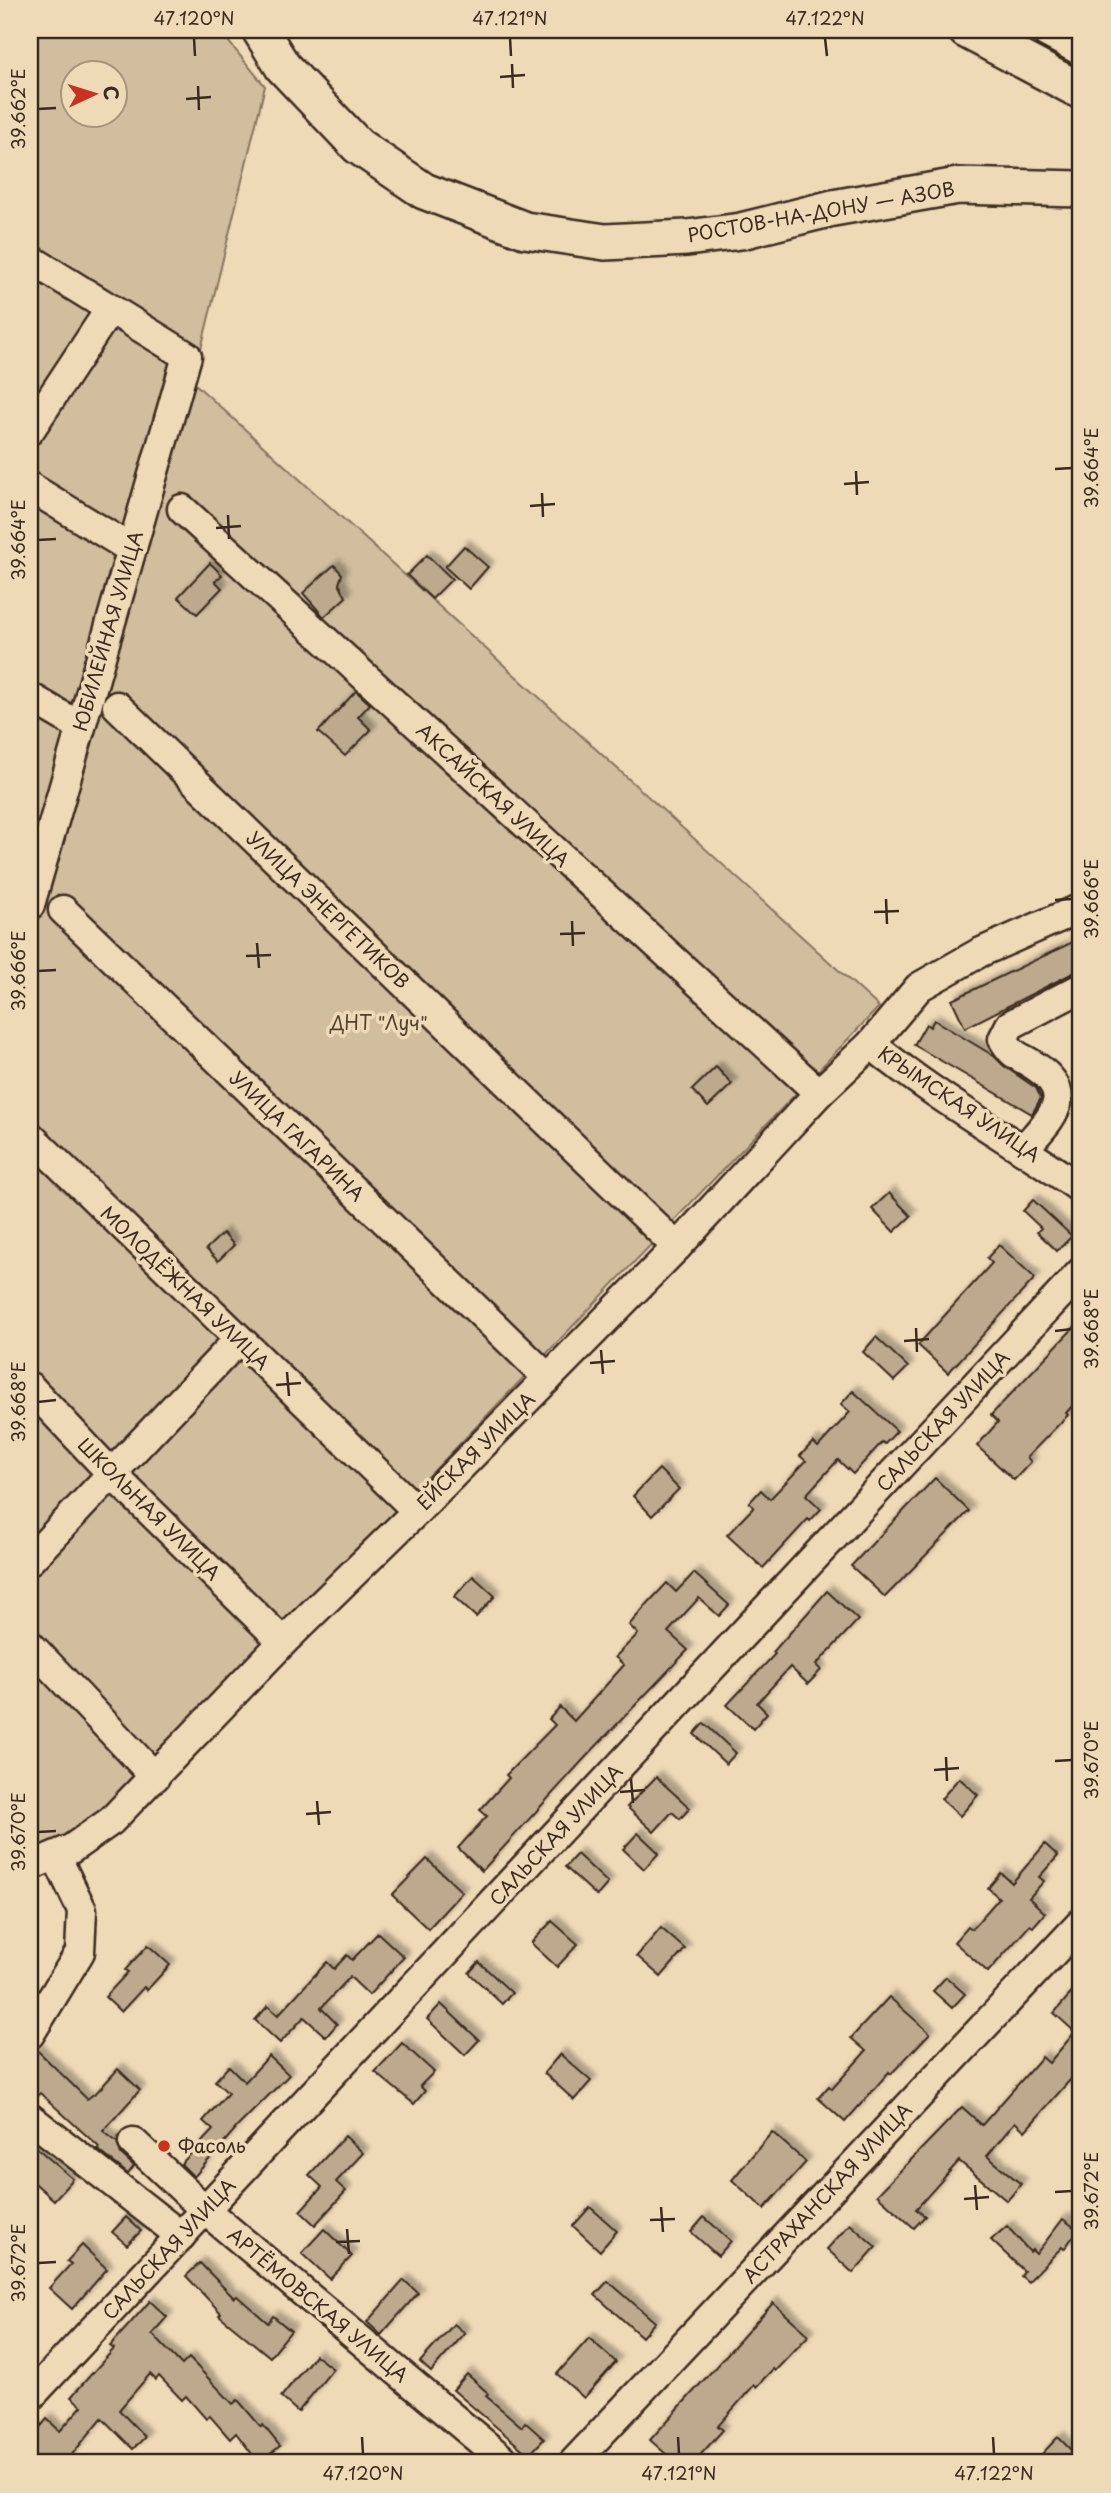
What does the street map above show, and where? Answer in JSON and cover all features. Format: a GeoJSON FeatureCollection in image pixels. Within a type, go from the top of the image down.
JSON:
{"type":"FeatureCollection","features":[{"type":"Feature","properties":{"kind":"main road","name":"РОСТОВ-НА-ДОНУ — АЗОВ"},"geometry":{"type":"LineString","coordinates":[[260,30],[283,67],[358,145],[424,191],[525,230],[605,242],[687,238],[741,231],[833,208],[958,186],[1081,188]]}},
{"type":"Feature","properties":{"kind":"main road"},"geometry":{"type":"LineString","coordinates":[[966,30],[1081,91]]}},
{"type":"Feature","properties":{"kind":"main road"},"geometry":{"type":"LineString","coordinates":[[1049,30],[1081,45]]}},
{"type":"Feature","properties":{"kind":"main road"},"geometry":{"type":"LineString","coordinates":[[1061,30],[1081,45]]}},
{"type":"Feature","properties":{"kind":"street"},"geometry":{"type":"LineString","coordinates":[[30,259],[110,309],[30,430]]}},
{"type":"Feature","properties":{"kind":"street","name":"ЮБИЛЕЙНАЯ УЛИЦА"},"geometry":{"type":"LineString","coordinates":[[30,905],[187,356],[110,309]]}},
{"type":"Feature","properties":{"kind":"street"},"geometry":{"type":"LineString","coordinates":[[30,487],[131,549]]}},
{"type":"Feature","properties":{"kind":"street","name":"АКСАЙСКАЯ УЛИЦА"},"geometry":{"type":"LineString","coordinates":[[182,509],[812,1086]]}},
{"type":"Feature","properties":{"kind":"street"},"geometry":{"type":"LineString","coordinates":[[30,697],[81,727]]}},
{"type":"Feature","properties":{"kind":"street","name":"УЛИЦА ЭНЕРГЕТИКОВ"},"geometry":{"type":"LineString","coordinates":[[117,706],[668,1239]]}},
{"type":"Feature","properties":{"kind":"street","name":"ЕЙСКАЯ УЛИЦА"},"geometry":{"type":"LineString","coordinates":[[52,1857],[111,1821],[150,1771],[277,1636],[668,1239],[812,1086],[871,1044],[919,987],[979,953],[1081,908]]}},
{"type":"Feature","properties":{"kind":"street","name":"УЛИЦА ГАГАРИНА"},"geometry":{"type":"LineString","coordinates":[[63,910],[540,1370]]}},
{"type":"Feature","properties":{"kind":"street"},"geometry":{"type":"LineString","coordinates":[[1024,1149],[1056,1110],[1059,1100],[1053,1081],[1036,1066],[1010,1053],[1003,1039],[1010,1025],[1081,988]]}},
{"type":"Feature","properties":{"kind":"street","name":"КРЫМСКАЯ УЛИЦА"},"geometry":{"type":"LineString","coordinates":[[871,1044],[904,1071],[1081,1189]]}},
{"type":"Feature","properties":{"kind":"street","name":"МОЛОДЁЖНАЯ УЛИЦА"},"geometry":{"type":"LineString","coordinates":[[30,1136],[409,1504]]}},
{"type":"Feature","properties":{"kind":"street","name":"САЛЬСКАЯ УЛИЦА"},"geometry":{"type":"LineString","coordinates":[[30,2397],[1081,1272]]}},
{"type":"Feature","properties":{"kind":"street"},"geometry":{"type":"LineString","coordinates":[[30,1560],[238,1340]]}},
{"type":"Feature","properties":{"kind":"street","name":"ШКОЛЬНАЯ УЛИЦА"},"geometry":{"type":"LineString","coordinates":[[30,1387],[111,1474],[277,1636]]}},
{"type":"Feature","properties":{"kind":"street"},"geometry":{"type":"LineString","coordinates":[[30,1646],[150,1771]]}},
{"type":"Feature","properties":{"kind":"street"},"geometry":{"type":"LineString","coordinates":[[30,2034],[80,1952],[82,1910],[52,1857]]}},
{"type":"Feature","properties":{"kind":"street","name":"АСТРАХАНСКАЯ УЛИЦА"},"geometry":{"type":"LineString","coordinates":[[573,2463],[1081,1923]]}},
{"type":"Feature","properties":{"kind":"street"},"geometry":{"type":"LineString","coordinates":[[30,2118],[181,2236]]}},
{"type":"Feature","properties":{"kind":"street","name":"АРТЁМОВСКАЯ УЛИЦА"},"geometry":{"type":"LineString","coordinates":[[133,2143],[205,2210],[507,2463]]}},
{"type":"Feature","properties":{"kind":"green space","name":"ДНТ \"Луч\""},"geometry":{"type":"Polygon","coordinates":[[[30,30],[219,30],[265,86],[193,382],[879,1007],[142,1775],[64,1843],[30,1851],[30,30]]]}},
{"type":"Feature","properties":{"kind":"building"},"geometry":{"type":"Polygon","coordinates":[[[464,546],[488,567],[469,589],[445,567],[464,546]]]}},
{"type":"Feature","properties":{"kind":"building"},"geometry":{"type":"Polygon","coordinates":[[[427,555],[452,579],[432,599],[407,575],[427,555]]]}},
{"type":"Feature","properties":{"kind":"building"},"geometry":{"type":"Polygon","coordinates":[[[210,563],[222,575],[215,581],[222,588],[197,614],[178,597],[210,563]]]}},
{"type":"Feature","properties":{"kind":"building"},"geometry":{"type":"Polygon","coordinates":[[[334,565],[342,574],[339,584],[346,597],[324,617],[303,593],[334,565]]]}},
{"type":"Feature","properties":{"kind":"building"},"geometry":{"type":"Polygon","coordinates":[[[356,691],[370,704],[358,717],[371,730],[345,756],[318,732],[356,691]]]}},
{"type":"Feature","properties":{"kind":"building"},"geometry":{"type":"Polygon","coordinates":[[[1081,938],[1081,971],[965,1028],[952,1000],[1081,938]]]}},
{"type":"Feature","properties":{"kind":"building"},"geometry":{"type":"Polygon","coordinates":[[[934,1020],[994,1056],[1036,1088],[1041,1098],[1032,1114],[914,1045],[926,1024],[930,1027],[934,1020]]]}},
{"type":"Feature","properties":{"kind":"building"},"geometry":{"type":"Polygon","coordinates":[[[716,1067],[732,1084],[708,1107],[692,1090],[716,1067]]]}},
{"type":"Feature","properties":{"kind":"building"},"geometry":{"type":"Polygon","coordinates":[[[889,1193],[911,1216],[894,1232],[872,1209],[889,1193]]]}},
{"type":"Feature","properties":{"kind":"building"},"geometry":{"type":"Polygon","coordinates":[[[1033,1200],[1072,1236],[1057,1251],[1037,1232],[1041,1228],[1023,1211],[1033,1200]]]}},
{"type":"Feature","properties":{"kind":"building"},"geometry":{"type":"Polygon","coordinates":[[[223,1233],[234,1245],[218,1261],[206,1249],[223,1233]]]}},
{"type":"Feature","properties":{"kind":"building"},"geometry":{"type":"Polygon","coordinates":[[[999,1245],[1035,1278],[948,1373],[918,1345],[992,1263],[987,1258],[999,1245]]]}},
{"type":"Feature","properties":{"kind":"building"},"geometry":{"type":"Polygon","coordinates":[[[1081,1320],[1081,1396],[1066,1413],[1068,1415],[1027,1457],[1031,1462],[1014,1480],[977,1446],[998,1422],[991,1415],[1081,1320]]]}},
{"type":"Feature","properties":{"kind":"building"},"geometry":{"type":"Polygon","coordinates":[[[876,1337],[908,1367],[894,1381],[863,1352],[876,1337]]]}},
{"type":"Feature","properties":{"kind":"building"},"geometry":{"type":"Polygon","coordinates":[[[853,1391],[897,1431],[885,1444],[882,1442],[853,1474],[838,1460],[806,1495],[821,1509],[810,1521],[808,1519],[763,1568],[727,1535],[754,1507],[749,1503],[761,1490],[770,1499],[806,1461],[800,1456],[813,1442],[818,1447],[850,1412],[841,1404],[853,1391]]]}},
{"type":"Feature","properties":{"kind":"building"},"geometry":{"type":"Polygon","coordinates":[[[659,1469],[679,1489],[652,1516],[633,1496],[659,1469]]]}},
{"type":"Feature","properties":{"kind":"building"},"geometry":{"type":"Polygon","coordinates":[[[935,1478],[969,1511],[885,1597],[851,1566],[935,1478]]]}},
{"type":"Feature","properties":{"kind":"building"},"geometry":{"type":"Polygon","coordinates":[[[694,1573],[729,1605],[719,1616],[699,1598],[668,1632],[688,1650],[482,1871],[458,1848],[487,1816],[480,1810],[509,1778],[506,1775],[555,1725],[549,1719],[560,1707],[574,1721],[624,1665],[615,1657],[638,1634],[629,1625],[650,1601],[667,1583],[676,1592],[694,1573]]]}},
{"type":"Feature","properties":{"kind":"building"},"geometry":{"type":"Polygon","coordinates":[[[473,1576],[495,1596],[476,1617],[454,1597],[473,1576]]]}},
{"type":"Feature","properties":{"kind":"building"},"geometry":{"type":"Polygon","coordinates":[[[827,1591],[858,1620],[816,1665],[821,1670],[808,1684],[790,1667],[757,1703],[767,1713],[753,1729],[727,1705],[775,1654],[773,1652],[827,1591]]]}},
{"type":"Feature","properties":{"kind":"building"},"geometry":{"type":"Polygon","coordinates":[[[704,1723],[736,1753],[726,1764],[694,1734],[704,1723]]]}},
{"type":"Feature","properties":{"kind":"building"},"geometry":{"type":"Polygon","coordinates":[[[656,1777],[690,1808],[680,1819],[672,1812],[654,1832],[627,1807],[656,1777]]]}},
{"type":"Feature","properties":{"kind":"building"},"geometry":{"type":"Polygon","coordinates":[[[959,1778],[978,1795],[960,1816],[941,1799],[959,1778]]]}},
{"type":"Feature","properties":{"kind":"building"},"geometry":{"type":"Polygon","coordinates":[[[638,1833],[659,1853],[644,1869],[623,1849],[638,1833]]]}},
{"type":"Feature","properties":{"kind":"building"},"geometry":{"type":"Polygon","coordinates":[[[1045,1844],[1058,1856],[1039,1877],[1044,1881],[1029,1898],[1045,1913],[1033,1927],[1030,1925],[988,1972],[954,1942],[968,1926],[972,1929],[999,1898],[988,1888],[1001,1873],[1012,1883],[1045,1844]]]}},
{"type":"Feature","properties":{"kind":"building"},"geometry":{"type":"Polygon","coordinates":[[[577,1854],[608,1883],[597,1896],[565,1867],[577,1854]]]}},
{"type":"Feature","properties":{"kind":"building"},"geometry":{"type":"Polygon","coordinates":[[[427,1859],[462,1892],[428,1929],[392,1895],[427,1859]]]}},
{"type":"Feature","properties":{"kind":"building"},"geometry":{"type":"Polygon","coordinates":[[[552,1921],[578,1944],[557,1967],[531,1943],[552,1921]]]}},
{"type":"Feature","properties":{"kind":"building"},"geometry":{"type":"Polygon","coordinates":[[[661,1928],[685,1949],[661,1977],[637,1956],[661,1928]]]}},
{"type":"Feature","properties":{"kind":"building"},"geometry":{"type":"Polygon","coordinates":[[[378,1933],[404,1957],[369,1995],[350,1977],[321,2008],[337,2024],[326,2037],[304,2017],[280,2043],[255,2020],[268,2006],[278,2015],[327,1962],[334,1969],[347,1955],[352,1960],[378,1933]]]}},
{"type":"Feature","properties":{"kind":"building"},"geometry":{"type":"Polygon","coordinates":[[[148,1945],[170,1965],[147,1990],[144,1987],[121,2012],[105,1997],[148,1945]]]}},
{"type":"Feature","properties":{"kind":"building"},"geometry":{"type":"Polygon","coordinates":[[[479,1962],[512,1993],[502,2004],[469,1973],[479,1962]]]}},
{"type":"Feature","properties":{"kind":"building"},"geometry":{"type":"Polygon","coordinates":[[[946,1977],[965,1994],[952,2008],[933,1991],[946,1977]]]}},
{"type":"Feature","properties":{"kind":"building"},"geometry":{"type":"Polygon","coordinates":[[[1081,1982],[1081,2075],[1074,2084],[1070,2080],[1025,2131],[1015,2122],[987,2156],[1021,2184],[1007,2201],[959,2161],[916,2209],[925,2216],[914,2228],[877,2195],[962,2107],[982,2125],[1042,2057],[1049,2063],[1075,2032],[1054,2013],[1081,1982]]]}},
{"type":"Feature","properties":{"kind":"building"},"geometry":{"type":"Polygon","coordinates":[[[889,1997],[930,2033],[891,2074],[889,2072],[845,2122],[818,2098],[829,2086],[832,2089],[866,2051],[851,2038],[889,1997]]]}},
{"type":"Feature","properties":{"kind":"building"},"geometry":{"type":"Polygon","coordinates":[[[441,2004],[479,2040],[465,2055],[427,2019],[441,2004]]]}},
{"type":"Feature","properties":{"kind":"building"},"geometry":{"type":"Polygon","coordinates":[[[402,2043],[434,2072],[420,2086],[425,2091],[414,2104],[375,2072],[402,2043]]]}},
{"type":"Feature","properties":{"kind":"building"},"geometry":{"type":"Polygon","coordinates":[[[37,2050],[87,2099],[118,2069],[140,2090],[103,2131],[117,2142],[121,2154],[134,2166],[128,2174],[97,2149],[99,2147],[40,2093],[30,2102],[30,2057],[37,2050]]]}},
{"type":"Feature","properties":{"kind":"building"},"geometry":{"type":"Polygon","coordinates":[[[560,2054],[591,2081],[574,2100],[544,2073],[560,2054]]]}},
{"type":"Feature","properties":{"kind":"building"},"geometry":{"type":"Polygon","coordinates":[[[269,2056],[289,2075],[238,2126],[194,2177],[181,2164],[213,2130],[203,2121],[228,2093],[215,2081],[229,2066],[245,2082],[269,2056]]]}},
{"type":"Feature","properties":{"kind":"building"},"geometry":{"type":"Polygon","coordinates":[[[772,2132],[806,2162],[764,2209],[732,2180],[772,2132]]]}},
{"type":"Feature","properties":{"kind":"building"},"geometry":{"type":"Polygon","coordinates":[[[345,2136],[363,2153],[336,2182],[346,2191],[315,2225],[300,2211],[322,2187],[309,2175],[345,2136]]]}},
{"type":"Feature","properties":{"kind":"building"},"geometry":{"type":"Polygon","coordinates":[[[30,2142],[73,2179],[54,2200],[30,2179],[30,2142]]]}},
{"type":"Feature","properties":{"kind":"building"},"geometry":{"type":"Polygon","coordinates":[[[590,2207],[617,2231],[600,2251],[573,2226],[590,2207]]]}},
{"type":"Feature","properties":{"kind":"building"},"geometry":{"type":"Polygon","coordinates":[[[126,2217],[141,2231],[127,2245],[112,2232],[126,2217]]]}},
{"type":"Feature","properties":{"kind":"building"},"geometry":{"type":"Polygon","coordinates":[[[704,2217],[731,2241],[718,2256],[691,2232],[704,2217]]]}},
{"type":"Feature","properties":{"kind":"building"},"geometry":{"type":"Polygon","coordinates":[[[1063,2219],[1078,2230],[1064,2249],[1062,2247],[1028,2282],[1021,2276],[1024,2271],[991,2240],[1007,2226],[1030,2252],[1032,2250],[1036,2254],[1063,2219]]]}},
{"type":"Feature","properties":{"kind":"building"},"geometry":{"type":"Polygon","coordinates":[[[850,2224],[876,2247],[853,2273],[827,2249],[850,2224]]]}},
{"type":"Feature","properties":{"kind":"building"},"geometry":{"type":"Polygon","coordinates":[[[324,2229],[352,2256],[330,2279],[302,2253],[324,2229]]]}},
{"type":"Feature","properties":{"kind":"building"},"geometry":{"type":"Polygon","coordinates":[[[82,2245],[107,2269],[72,2309],[49,2288],[71,2264],[67,2261],[82,2245]]]}},
{"type":"Feature","properties":{"kind":"building"},"geometry":{"type":"Polygon","coordinates":[[[200,2263],[234,2298],[237,2296],[268,2323],[273,2316],[291,2331],[270,2357],[219,2315],[221,2313],[186,2276],[200,2263]]]}},
{"type":"Feature","properties":{"kind":"building"},"geometry":{"type":"Polygon","coordinates":[[[404,2280],[418,2293],[381,2335],[367,2322],[404,2280]]]}},
{"type":"Feature","properties":{"kind":"building"},"geometry":{"type":"Polygon","coordinates":[[[608,2281],[655,2322],[642,2337],[595,2295],[608,2281]]]}},
{"type":"Feature","properties":{"kind":"building"},"geometry":{"type":"Polygon","coordinates":[[[150,2301],[167,2317],[152,2334],[182,2365],[189,2358],[233,2404],[238,2400],[280,2446],[259,2463],[236,2433],[230,2439],[210,2416],[206,2419],[186,2396],[182,2400],[159,2376],[156,2380],[150,2374],[119,2410],[145,2437],[133,2449],[102,2418],[65,2463],[30,2463],[30,2439],[47,2419],[60,2431],[82,2406],[71,2397],[114,2349],[110,2346],[150,2301]]]}},
{"type":"Feature","properties":{"kind":"building"},"geometry":{"type":"Polygon","coordinates":[[[773,2303],[809,2335],[775,2371],[773,2369],[756,2387],[754,2385],[718,2426],[723,2430],[693,2463],[676,2463],[650,2440],[773,2303]]]}},
{"type":"Feature","properties":{"kind":"building"},"geometry":{"type":"Polygon","coordinates":[[[454,2324],[465,2333],[431,2372],[420,2362],[454,2324]]]}},
{"type":"Feature","properties":{"kind":"building"},"geometry":{"type":"Polygon","coordinates":[[[589,2338],[616,2362],[584,2398],[557,2374],[589,2338]]]}},
{"type":"Feature","properties":{"kind":"building"},"geometry":{"type":"Polygon","coordinates":[[[315,2355],[333,2369],[298,2412],[281,2397],[315,2355]]]}},
{"type":"Feature","properties":{"kind":"building"},"geometry":{"type":"Polygon","coordinates":[[[467,2374],[489,2394],[486,2396],[522,2427],[525,2422],[544,2439],[529,2455],[453,2390],[467,2374]]]}},
{"type":"Feature","properties":{"kind":"building"},"geometry":{"type":"Polygon","coordinates":[[[1058,2437],[1075,2454],[1065,2463],[1047,2463],[1040,2456],[1058,2437]]]}},
{"type":"Feature","properties":{"kind":"place","name":"Фасоль"},"geometry":{"type":"Point","coordinates":[164,2146]}}]}
